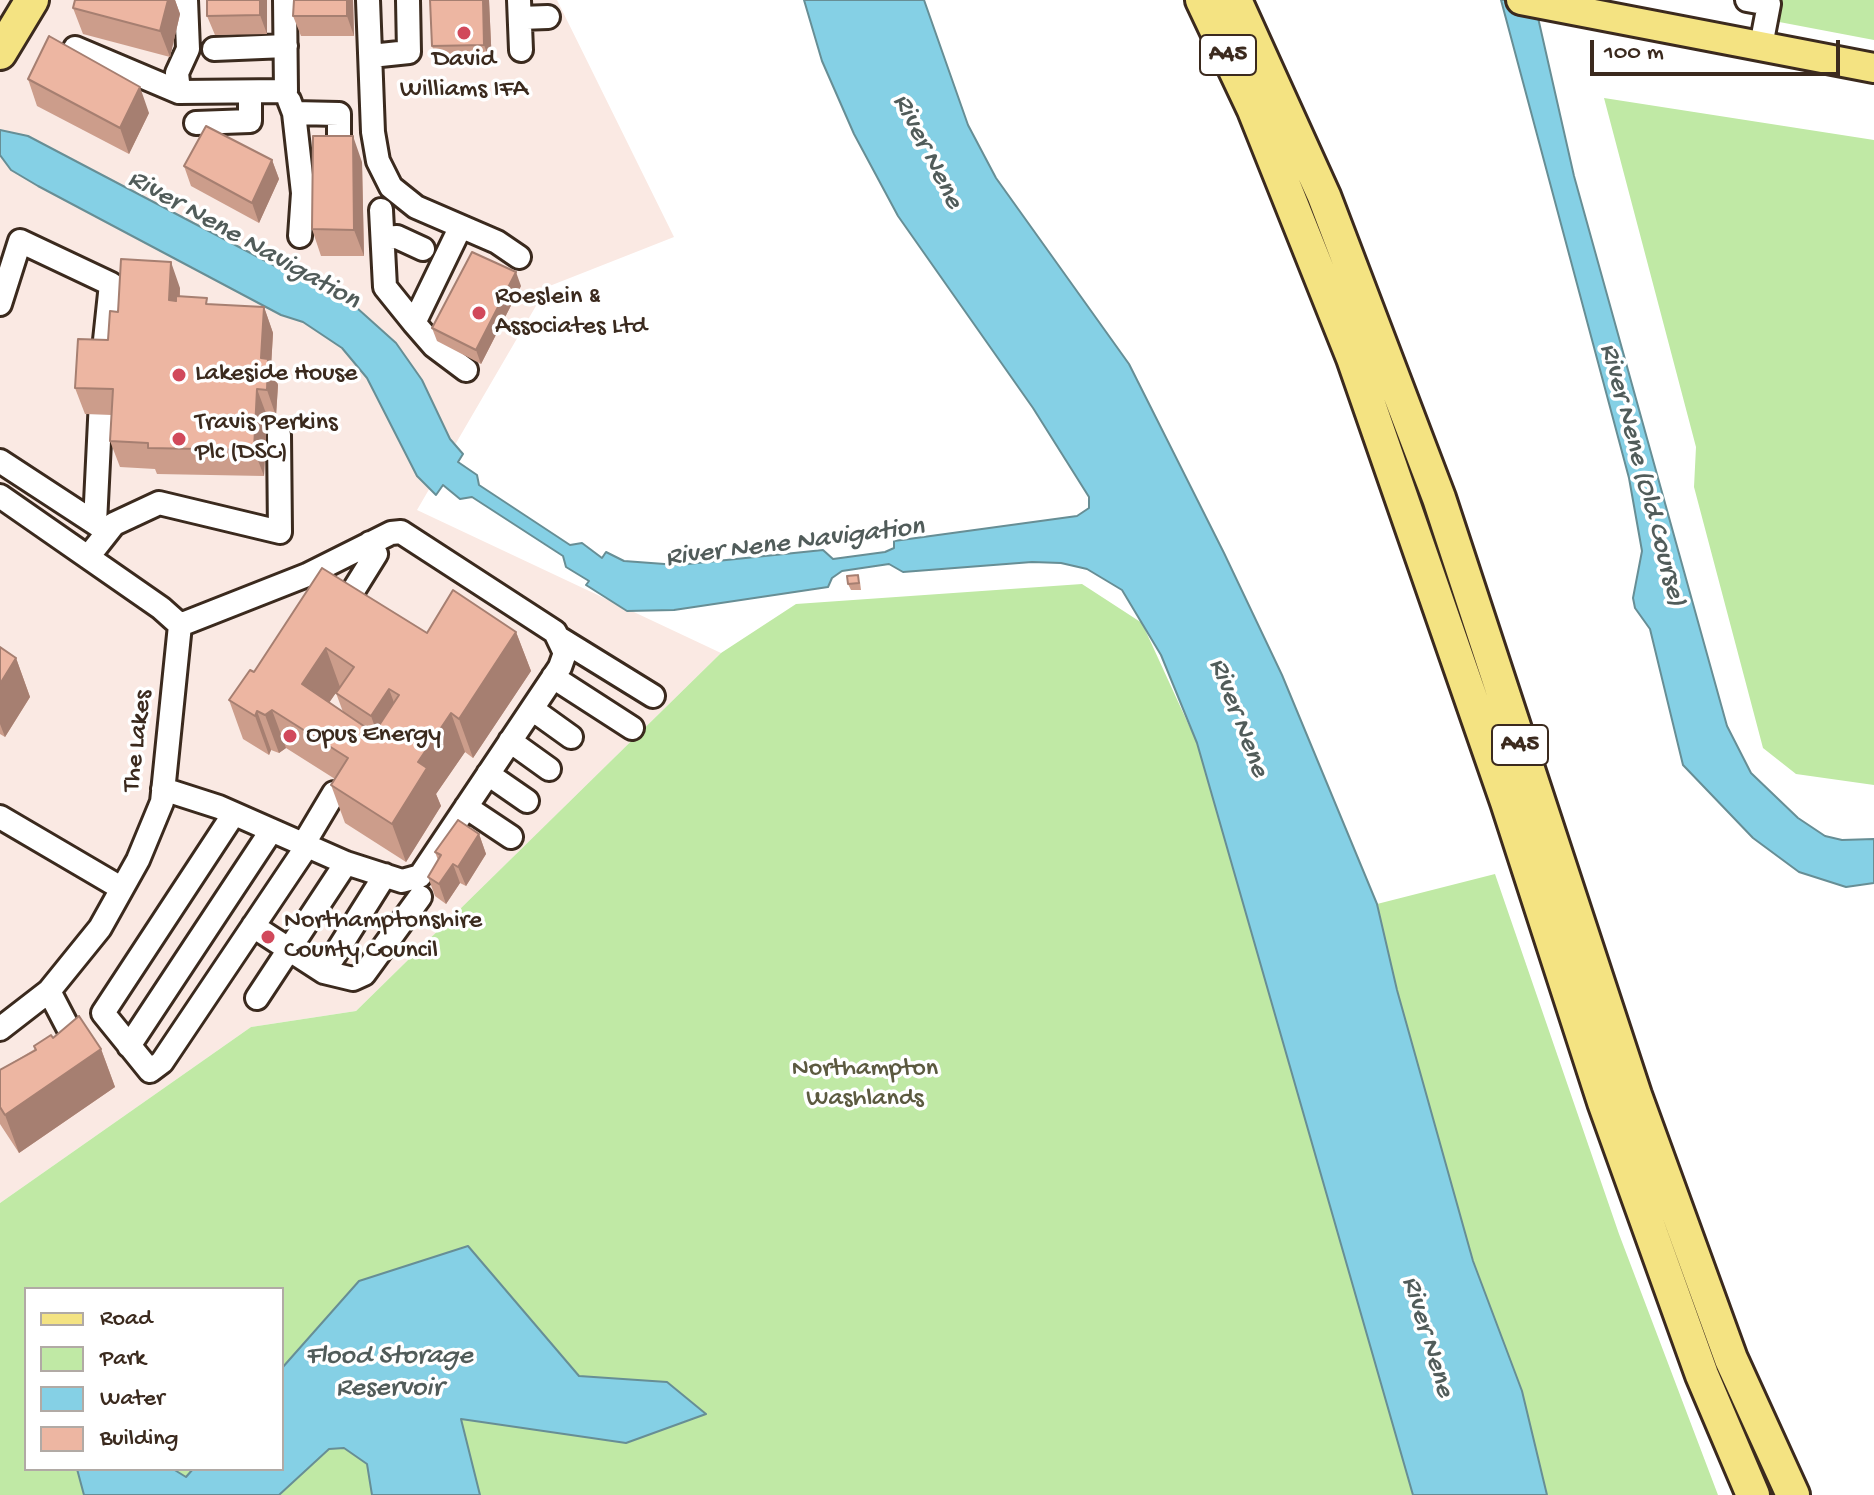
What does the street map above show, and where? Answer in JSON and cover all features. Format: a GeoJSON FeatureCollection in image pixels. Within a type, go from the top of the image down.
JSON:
{"type":"FeatureCollection","features":[{"type":"Feature","properties":{"kind":"highway"},"geometry":{"type":"LineString","coordinates":[[0,53],[32,0]]}},
{"type":"Feature","properties":{"kind":"highway","name":"A45"},"geometry":{"type":"LineString","coordinates":[[1202,0],[1281,175],[1369,402],[1507,802],[1609,1116],[1702,1375],[1753,1495]]}},
{"type":"Feature","properties":{"kind":"highway","name":"A45"},"geometry":{"type":"LineString","coordinates":[[1235,0],[1324,196],[1439,498],[1635,1095],[1731,1359],[1793,1495]]}},
{"type":"Feature","properties":{"kind":"main road"},"geometry":{"type":"LineString","coordinates":[[1530,2],[1874,68]]}},
{"type":"Feature","properties":{"kind":"street"},"geometry":{"type":"LineString","coordinates":[[179,92],[177,73],[188,49],[186,0]]}},
{"type":"Feature","properties":{"kind":"street"},"geometry":{"type":"LineString","coordinates":[[285,0],[286,91],[294,113],[303,193],[300,236]]}},
{"type":"Feature","properties":{"kind":"street"},"geometry":{"type":"LineString","coordinates":[[368,0],[373,132],[378,161],[391,187],[416,207],[497,242],[519,257]]}},
{"type":"Feature","properties":{"kind":"street"},"geometry":{"type":"LineString","coordinates":[[371,56],[409,52],[408,0]]}},
{"type":"Feature","properties":{"kind":"street"},"geometry":{"type":"LineString","coordinates":[[1747,0],[1769,4],[1761,46]]}},
{"type":"Feature","properties":{"kind":"street"},"geometry":{"type":"LineString","coordinates":[[521,50],[519,9],[548,17]]}},
{"type":"Feature","properties":{"kind":"street"},"geometry":{"type":"LineString","coordinates":[[214,49],[286,46]]}},
{"type":"Feature","properties":{"kind":"street"},"geometry":{"type":"LineString","coordinates":[[75,48],[179,92],[286,91]]}},
{"type":"Feature","properties":{"kind":"street"},"geometry":{"type":"LineString","coordinates":[[196,123],[250,121],[250,92]]}},
{"type":"Feature","properties":{"kind":"street"},"geometry":{"type":"LineString","coordinates":[[294,113],[339,114],[339,147]]}},
{"type":"Feature","properties":{"kind":"street"},"geometry":{"type":"LineString","coordinates":[[381,210],[385,287],[434,346],[466,370]]}},
{"type":"Feature","properties":{"kind":"street"},"geometry":{"type":"LineString","coordinates":[[414,323],[460,228]]}},
{"type":"Feature","properties":{"kind":"street"},"geometry":{"type":"LineString","coordinates":[[383,238],[397,237],[423,249]]}},
{"type":"Feature","properties":{"kind":"street"},"geometry":{"type":"LineString","coordinates":[[0,304],[20,241],[111,284],[103,359],[102,527],[88,557]]}},
{"type":"Feature","properties":{"kind":"street"},"geometry":{"type":"LineString","coordinates":[[0,461],[102,527],[159,503],[280,532],[279,435]]}},
{"type":"Feature","properties":{"kind":"street"},"geometry":{"type":"LineString","coordinates":[[0,496],[180,625],[307,575],[391,533],[401,532],[559,638],[653,696]]}},
{"type":"Feature","properties":{"kind":"street"},"geometry":{"type":"LineString","coordinates":[[348,599],[376,554],[370,543]]}},
{"type":"Feature","properties":{"kind":"street","name":"The Lakes"},"geometry":{"type":"LineString","coordinates":[[0,1029],[49,991],[100,928],[138,860],[162,802],[180,625]]}},
{"type":"Feature","properties":{"kind":"street"},"geometry":{"type":"LineString","coordinates":[[163,789],[346,863],[402,881],[420,876],[553,677],[565,653],[559,638]]}},
{"type":"Feature","properties":{"kind":"street"},"geometry":{"type":"LineString","coordinates":[[553,677],[632,728]]}},
{"type":"Feature","properties":{"kind":"street"},"geometry":{"type":"LineString","coordinates":[[532,709],[571,737]]}},
{"type":"Feature","properties":{"kind":"street"},"geometry":{"type":"LineString","coordinates":[[510,741],[549,769]]}},
{"type":"Feature","properties":{"kind":"street"},"geometry":{"type":"LineString","coordinates":[[488,774],[527,801]]}},
{"type":"Feature","properties":{"kind":"street"},"geometry":{"type":"LineString","coordinates":[[233,815],[103,1013],[150,1071],[156,1069],[253,926],[305,846],[334,793]]}},
{"type":"Feature","properties":{"kind":"street"},"geometry":{"type":"LineString","coordinates":[[466,807],[511,837]]}},
{"type":"Feature","properties":{"kind":"street"},"geometry":{"type":"LineString","coordinates":[[0,817],[121,888]]}},
{"type":"Feature","properties":{"kind":"street"},"geometry":{"type":"LineString","coordinates":[[129,1046],[271,831]]}},
{"type":"Feature","properties":{"kind":"street"},"geometry":{"type":"LineString","coordinates":[[257,998],[346,863]]}},
{"type":"Feature","properties":{"kind":"street"},"geometry":{"type":"LineString","coordinates":[[324,972],[385,875]]}},
{"type":"Feature","properties":{"kind":"street"},"geometry":{"type":"LineString","coordinates":[[253,926],[324,972],[345,979],[364,974],[420,897]]}},
{"type":"Feature","properties":{"kind":"street"},"geometry":{"type":"LineString","coordinates":[[49,991],[74,1039]]}},
{"type":"Feature","properties":{"kind":"shaded area"},"geometry":{"type":"Polygon","coordinates":[[[0,0],[557,0],[674,237],[547,287],[417,510],[721,653],[356,1011],[251,1027],[0,1203],[0,0]]]}},
{"type":"Feature","properties":{"kind":"green space"},"geometry":{"type":"Polygon","coordinates":[[[1775,0],[1874,0],[1874,40],[1774,21],[1775,0]]]}},
{"type":"Feature","properties":{"kind":"green space"},"geometry":{"type":"Polygon","coordinates":[[[1604,98],[1874,140],[1874,785],[1796,774],[1763,748],[1694,487],[1696,447],[1604,98]]]}},
{"type":"Feature","properties":{"kind":"green space","name":"Northampton Washlands"},"geometry":{"type":"Polygon","coordinates":[[[1082,584],[1142,623],[1197,743],[1413,1495],[0,1495],[0,1203],[251,1027],[356,1011],[721,653],[796,604],[1082,584]]]}},
{"type":"Feature","properties":{"kind":"green space"},"geometry":{"type":"Polygon","coordinates":[[[1495,874],[1619,1234],[1718,1495],[1547,1495],[1522,1391],[1473,1261],[1397,990],[1377,904],[1495,874]]]}},
{"type":"Feature","properties":{"kind":"water","name":"River Nene"},"geometry":{"type":"Polygon","coordinates":[[[804,0],[924,0],[968,125],[996,178],[1129,364],[1224,553],[1282,675],[1377,904],[1397,990],[1473,1261],[1522,1391],[1547,1495],[1413,1495],[1197,743],[1161,655],[1122,590],[1087,569],[1061,563],[1032,562],[903,572],[889,564],[842,571],[832,578],[828,587],[674,610],[627,611],[586,585],[589,581],[566,567],[563,556],[472,497],[460,499],[443,485],[436,495],[417,476],[367,378],[342,348],[303,322],[281,315],[38,186],[11,170],[0,155],[0,130],[28,136],[279,268],[329,290],[357,308],[396,343],[422,380],[450,439],[463,454],[458,462],[477,475],[479,485],[570,545],[582,543],[602,558],[606,552],[624,561],[678,565],[823,550],[833,559],[885,552],[894,548],[894,541],[1077,516],[1089,508],[1089,497],[1033,408],[898,216],[854,134],[822,61],[804,0]]]}},
{"type":"Feature","properties":{"kind":"water","name":"River Nene (Old Course)"},"geometry":{"type":"Polygon","coordinates":[[[1501,0],[1534,0],[1574,176],[1727,726],[1751,773],[1798,818],[1825,836],[1842,840],[1874,839],[1874,883],[1846,887],[1799,872],[1753,838],[1683,765],[1650,629],[1635,608],[1633,598],[1642,551],[1629,478],[1501,0]]]}},
{"type":"Feature","properties":{"kind":"water","name":"Flood Storage Reservoir"},"geometry":{"type":"Polygon","coordinates":[[[468,1246],[579,1376],[667,1382],[706,1414],[626,1443],[461,1419],[480,1495],[372,1495],[367,1464],[344,1448],[329,1449],[279,1495],[84,1495],[78,1471],[176,1471],[186,1477],[191,1471],[284,1471],[284,1366],[359,1281],[468,1246]]]}},
{"type":"Feature","properties":{"kind":"building"},"geometry":{"type":"Polygon","coordinates":[[[75,0],[168,0],[160,31],[73,8],[75,0]]]}},
{"type":"Feature","properties":{"kind":"building"},"geometry":{"type":"Polygon","coordinates":[[[207,0],[260,0],[260,15],[207,16],[207,0]]]}},
{"type":"Feature","properties":{"kind":"building"},"geometry":{"type":"Polygon","coordinates":[[[294,0],[347,0],[347,16],[293,16],[294,0]]]}},
{"type":"Feature","properties":{"kind":"building","name":"David Williams IFA"},"geometry":{"type":"Polygon","coordinates":[[[430,0],[483,0],[484,45],[432,46],[430,0]]]}},
{"type":"Feature","properties":{"kind":"building"},"geometry":{"type":"Polygon","coordinates":[[[49,36],[140,87],[120,128],[28,79],[49,36]]]}},
{"type":"Feature","properties":{"kind":"building"},"geometry":{"type":"Polygon","coordinates":[[[206,126],[272,160],[252,203],[184,166],[206,126]]]}},
{"type":"Feature","properties":{"kind":"building"},"geometry":{"type":"Polygon","coordinates":[[[313,136],[353,136],[354,230],[312,229],[313,136]]]}},
{"type":"Feature","properties":{"kind":"building","name":"Roeslein & Associates Ltd"},"geometry":{"type":"Polygon","coordinates":[[[472,252],[516,272],[476,350],[432,328],[472,252]]]}},
{"type":"Feature","properties":{"kind":"building","name":"Lakeside House"},"geometry":{"type":"Polygon","coordinates":[[[121,259],[171,262],[169,300],[176,301],[176,296],[207,298],[206,304],[264,307],[261,358],[268,359],[267,390],[257,389],[254,450],[148,448],[148,443],[110,441],[113,389],[75,388],[78,339],[108,340],[110,311],[118,312],[121,259]]]}},
{"type":"Feature","properties":{"kind":"building"},"geometry":{"type":"Polygon","coordinates":[[[322,568],[427,633],[453,590],[516,632],[459,719],[451,713],[418,762],[427,768],[392,824],[331,785],[348,758],[272,710],[265,715],[257,711],[255,716],[229,700],[250,670],[254,672],[322,568]],[[326,648],[302,684],[374,733],[399,695],[389,689],[371,716],[336,693],[354,667],[326,648]]]}},
{"type":"Feature","properties":{"kind":"building"},"geometry":{"type":"Polygon","coordinates":[[[858,575],[859,583],[848,584],[847,576],[858,575]]]}},
{"type":"Feature","properties":{"kind":"building"},"geometry":{"type":"Polygon","coordinates":[[[0,647],[16,658],[0,684],[0,647]]]}},
{"type":"Feature","properties":{"kind":"building"},"geometry":{"type":"Polygon","coordinates":[[[458,820],[479,834],[458,867],[453,864],[439,884],[428,877],[441,855],[435,852],[458,820]]]}},
{"type":"Feature","properties":{"kind":"building"},"geometry":{"type":"Polygon","coordinates":[[[79,1016],[101,1049],[5,1115],[0,1107],[0,1070],[36,1050],[34,1046],[51,1035],[53,1038],[79,1016]]]}},
{"type":"Feature","properties":{"kind":"place","name":"David Williams IFA"},"geometry":{"type":"Point","coordinates":[464,33]}},
{"type":"Feature","properties":{"kind":"place","name":"Roeslein & Associates Ltd"},"geometry":{"type":"Point","coordinates":[479,313]}},
{"type":"Feature","properties":{"kind":"place","name":"Lakeside House"},"geometry":{"type":"Point","coordinates":[179,375]}},
{"type":"Feature","properties":{"kind":"place","name":"Travis Perkins Plc (DSC)"},"geometry":{"type":"Point","coordinates":[179,439]}},
{"type":"Feature","properties":{"kind":"place","name":"Opus Energy"},"geometry":{"type":"Point","coordinates":[290,736]}},
{"type":"Feature","properties":{"kind":"place","name":"Northamptonshire County Council"},"geometry":{"type":"Point","coordinates":[268,937]}},
{"type":"Feature","properties":{"kind":"water label","name":"River Nene Navigation"},"geometry":{"type":"Point","coordinates":[243,241]}},
{"type":"Feature","properties":{"kind":"water label","name":"River Nene Navigation"},"geometry":{"type":"Point","coordinates":[795,544]}}]}
